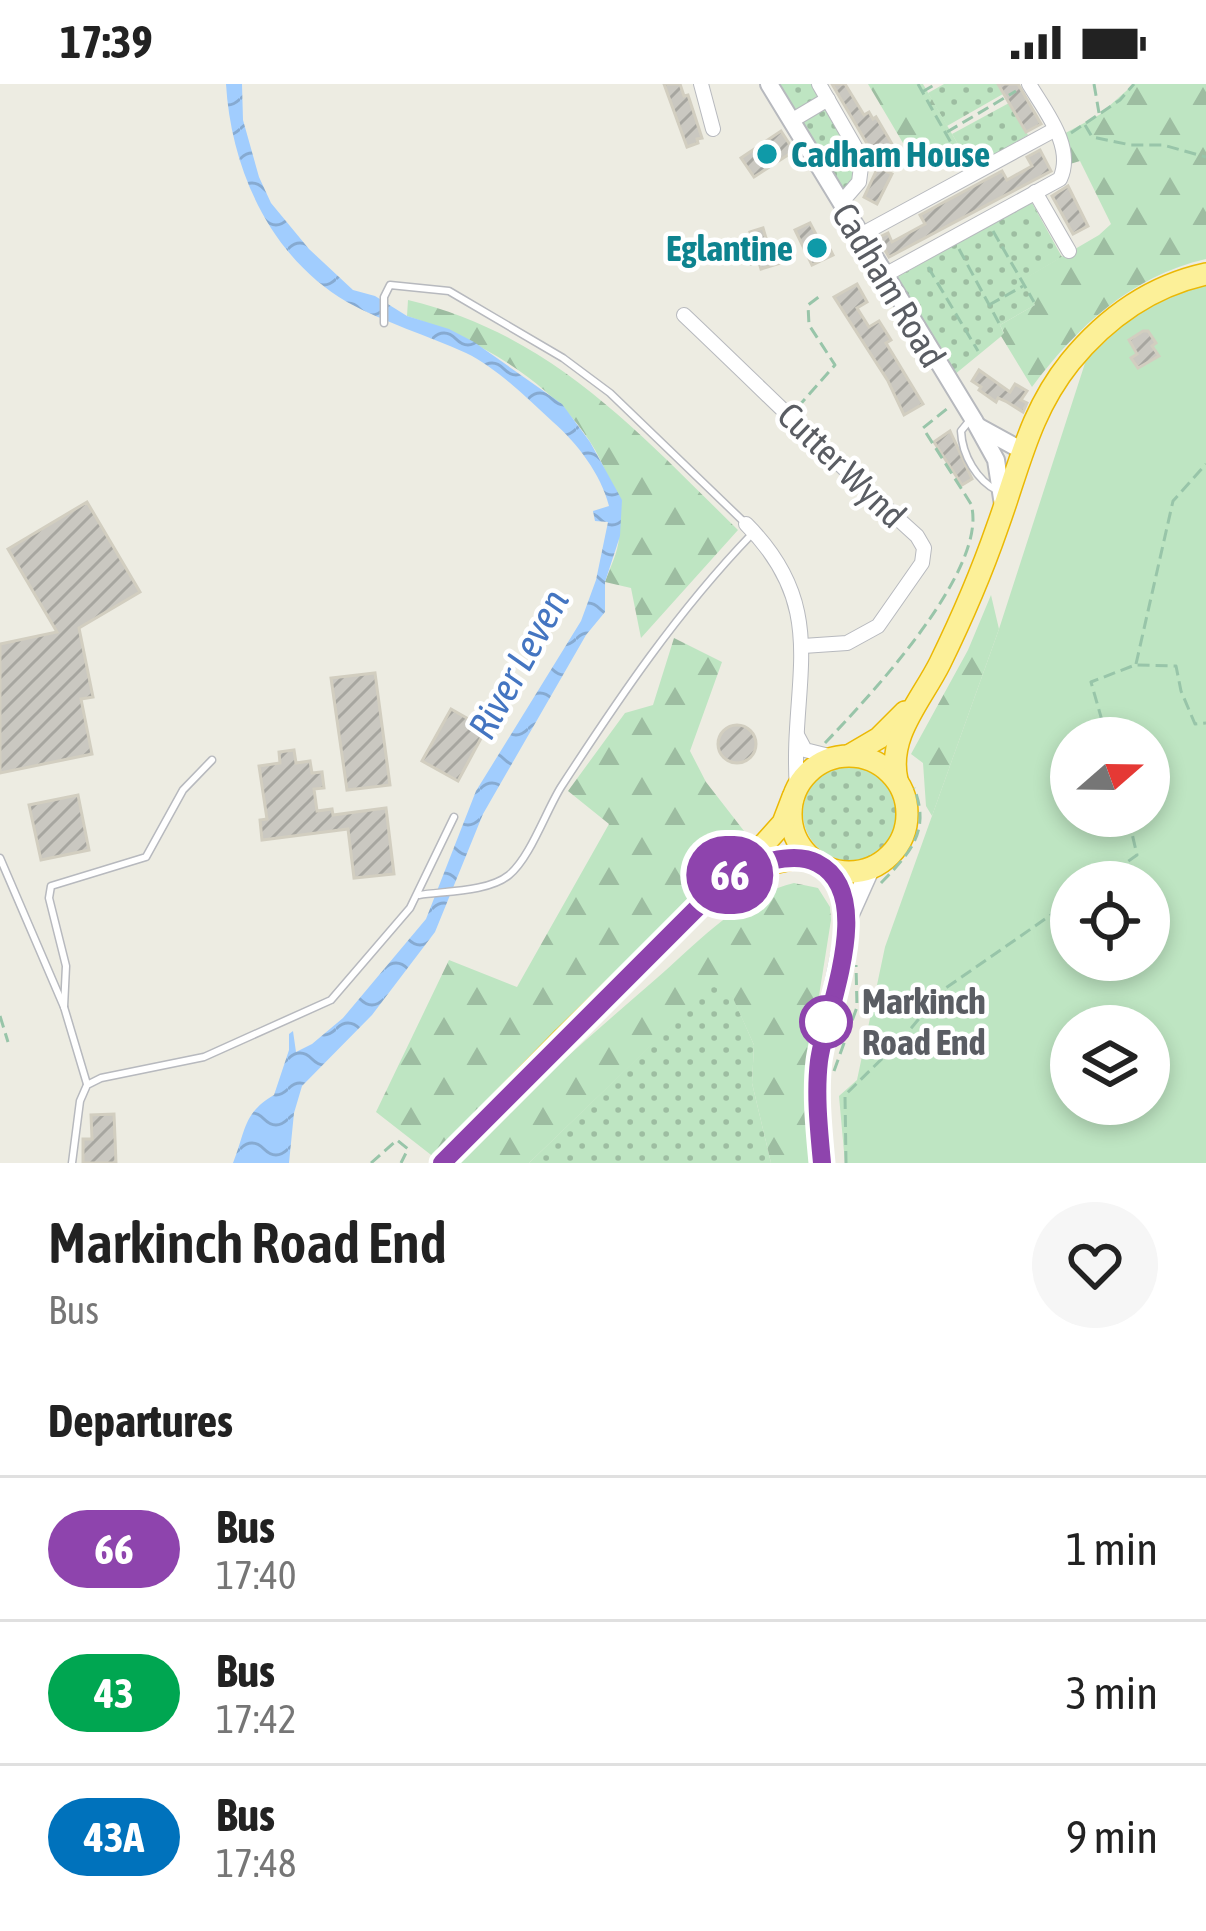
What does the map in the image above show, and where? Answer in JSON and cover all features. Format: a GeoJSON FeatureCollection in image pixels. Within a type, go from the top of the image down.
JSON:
{"type":"FeatureCollection","features":[{"type":"Feature","properties":{"kind":"highway"},"geometry":{"type":"LineString","coordinates":[[729,876],[749,866],[821,864],[857,872],[897,847],[908,813],[895,746],[971,592],[1021,450],[1051,387],[1103,326],[1162,288],[1206,274]]}},
{"type":"Feature","properties":{"kind":"highway"},"geometry":{"type":"LineString","coordinates":[[442,1163],[783,823],[809,771],[833,751],[879,738],[923,693]]}},
{"type":"Feature","properties":{"kind":"highway"},"geometry":{"type":"LineString","coordinates":[[833,751],[876,762],[904,780]]}},
{"type":"Feature","properties":{"kind":"highway"},"geometry":{"type":"LineString","coordinates":[[795,793],[793,830],[821,864]]}},
{"type":"Feature","properties":{"kind":"main road"},"geometry":{"type":"LineString","coordinates":[[821,864],[844,889],[848,918],[818,1066],[822,1163]]}},
{"type":"Feature","properties":{"kind":"main road"},"geometry":{"type":"LineString","coordinates":[[848,918],[865,893],[870,868]]}},
{"type":"Feature","properties":{"kind":"street"},"geometry":{"type":"LineString","coordinates":[[700,84],[713,129]]}},
{"type":"Feature","properties":{"kind":"street","name":"Cadham Road"},"geometry":{"type":"LineString","coordinates":[[769,84],[973,420],[995,460],[1004,503]]}},
{"type":"Feature","properties":{"kind":"street"},"geometry":{"type":"LineString","coordinates":[[819,84],[863,164],[859,182],[846,197]]}},
{"type":"Feature","properties":{"kind":"street"},"geometry":{"type":"LineString","coordinates":[[883,276],[1060,178],[1066,154],[1028,84]]}},
{"type":"Feature","properties":{"kind":"street"},"geometry":{"type":"LineString","coordinates":[[790,121],[828,99]]}},
{"type":"Feature","properties":{"kind":"street"},"geometry":{"type":"LineString","coordinates":[[868,231],[1056,134]]}},
{"type":"Feature","properties":{"kind":"street"},"geometry":{"type":"LineString","coordinates":[[1035,192],[1069,251]]}},
{"type":"Feature","properties":{"kind":"street","name":"Cutter Wynd"},"geometry":{"type":"LineString","coordinates":[[684,315],[924,548],[922,562],[872,632],[847,643],[803,646]]}},
{"type":"Feature","properties":{"kind":"street","name":"Cadham Road"},"geometry":{"type":"LineString","coordinates":[[973,420],[989,435],[1021,450]]}},
{"type":"Feature","properties":{"kind":"street"},"geometry":{"type":"LineString","coordinates":[[750,528],[787,574],[800,616],[803,646],[795,793]]}},
{"type":"Feature","properties":{"kind":"street"},"geometry":{"type":"LineString","coordinates":[[795,730],[805,750],[833,751]]}},
{"type":"Feature","properties":{"kind":"lane"},"geometry":{"type":"LineString","coordinates":[[384,323],[389,285],[449,291],[545,346],[610,393],[750,528],[658,643],[560,789],[516,868],[494,884],[423,894]]}},
{"type":"Feature","properties":{"kind":"lane"},"geometry":{"type":"LineString","coordinates":[[64,1007],[66,966],[49,898],[51,886],[146,857],[183,790],[212,760]]}},
{"type":"Feature","properties":{"kind":"lane"},"geometry":{"type":"LineString","coordinates":[[87,1084],[204,1057],[260,1029],[316,1010],[347,985],[423,894],[454,817]]}},
{"type":"Feature","properties":{"kind":"lane"},"geometry":{"type":"LineString","coordinates":[[0,858],[64,1007],[87,1084],[71,1163]]}},
{"type":"Feature","properties":{"kind":"path"},"geometry":{"type":"LineString","coordinates":[[918,84],[970,176]]}},
{"type":"Feature","properties":{"kind":"path"},"geometry":{"type":"LineString","coordinates":[[922,92],[936,84]]}},
{"type":"Feature","properties":{"kind":"path"},"geometry":{"type":"LineString","coordinates":[[946,132],[1028,84]]}},
{"type":"Feature","properties":{"kind":"path"},"geometry":{"type":"LineString","coordinates":[[1094,84],[1100,115]]}},
{"type":"Feature","properties":{"kind":"path"},"geometry":{"type":"LineString","coordinates":[[1056,134],[1085,125],[1134,84]]}},
{"type":"Feature","properties":{"kind":"path"},"geometry":{"type":"LineString","coordinates":[[1085,125],[1092,137],[1163,145],[1206,157]]}},
{"type":"Feature","properties":{"kind":"path"},"geometry":{"type":"LineString","coordinates":[[986,219],[1034,302]]}},
{"type":"Feature","properties":{"kind":"path"},"geometry":{"type":"LineString","coordinates":[[953,237],[1000,326]]}},
{"type":"Feature","properties":{"kind":"path"},"geometry":{"type":"LineString","coordinates":[[921,255],[978,351]]}},
{"type":"Feature","properties":{"kind":"path"},"geometry":{"type":"LineString","coordinates":[[988,305],[1024,285]]}},
{"type":"Feature","properties":{"kind":"path"},"geometry":{"type":"LineString","coordinates":[[790,415],[836,365],[806,316],[808,305],[820,296]]}},
{"type":"Feature","properties":{"kind":"path"},"geometry":{"type":"LineString","coordinates":[[1135,665],[1173,501],[1206,464]]}},
{"type":"Feature","properties":{"kind":"path"},"geometry":{"type":"LineString","coordinates":[[1101,717],[1090,682],[1135,665],[1176,666],[1195,724],[1206,723]]}},
{"type":"Feature","properties":{"kind":"path"},"geometry":{"type":"LineString","coordinates":[[865,893],[917,843],[920,807],[904,780]]}},
{"type":"Feature","properties":{"kind":"path"},"geometry":{"type":"LineString","coordinates":[[846,1163],[844,1094],[902,1039],[943,990],[1050,916]]}},
{"type":"Feature","properties":{"kind":"path"},"geometry":{"type":"LineString","coordinates":[[834,1074],[859,998],[855,954]]}},
{"type":"Feature","properties":{"kind":"path"},"geometry":{"type":"LineString","coordinates":[[0,1016],[8,1042]]}},
{"type":"Feature","properties":{"kind":"path"},"geometry":{"type":"LineString","coordinates":[[370,1163],[397,1140],[409,1148],[401,1163]]}},
{"type":"Feature","properties":{"kind":"green space"},"geometry":{"type":"Polygon","coordinates":[[[780,84],[819,84],[862,159],[846,197],[780,84]]]}},
{"type":"Feature","properties":{"kind":"green space"},"geometry":{"type":"Polygon","coordinates":[[[868,84],[923,84],[959,146],[919,170],[868,84]]]}},
{"type":"Feature","properties":{"kind":"green space"},"geometry":{"type":"Polygon","coordinates":[[[944,84],[998,84],[1003,94],[947,126],[928,93],[944,84]]]}},
{"type":"Feature","properties":{"kind":"green space"},"geometry":{"type":"Polygon","coordinates":[[[1134,84],[1206,84],[1206,259],[1154,278],[1108,307],[1032,387],[1001,336],[1000,325],[1035,305],[1022,280],[1111,224],[1080,161],[1070,164],[1058,137],[1099,115],[1134,84]]]}},
{"type":"Feature","properties":{"kind":"green space"},"geometry":{"type":"Polygon","coordinates":[[[1009,103],[1028,135],[972,168],[952,134],[1009,103]]]}},
{"type":"Feature","properties":{"kind":"green space"},"geometry":{"type":"Polygon","coordinates":[[[1031,201],[1062,257],[1023,280],[1035,305],[1000,325],[1004,334],[954,375],[894,279],[1031,201]]]}},
{"type":"Feature","properties":{"kind":"green space"},"geometry":{"type":"Polygon","coordinates":[[[1206,283],[1206,1163],[845,1163],[839,1096],[857,1080],[885,947],[999,629],[1086,360],[1126,322],[1175,293],[1206,283]]]}},
{"type":"Feature","properties":{"kind":"green space"},"geometry":{"type":"Polygon","coordinates":[[[408,300],[506,336],[549,362],[627,423],[738,530],[641,638],[631,588],[605,582],[617,549],[619,524],[604,467],[587,437],[564,408],[505,361],[407,316],[408,300]]]}},
{"type":"Feature","properties":{"kind":"green space"},"geometry":{"type":"Polygon","coordinates":[[[991,595],[999,629],[932,816],[926,806],[923,763],[911,754],[968,650],[991,595]]]}},
{"type":"Feature","properties":{"kind":"green space"},"geometry":{"type":"Polygon","coordinates":[[[674,638],[722,662],[690,751],[706,782],[744,831],[716,869],[435,1158],[376,1112],[449,960],[517,987],[609,824],[568,791],[625,713],[653,705],[674,638]]]}},
{"type":"Feature","properties":{"kind":"green space"},"geometry":{"type":"Polygon","coordinates":[[[851,765],[885,779],[899,813],[885,847],[851,861],[817,847],[803,813],[817,779],[851,765]]]}},
{"type":"Feature","properties":{"kind":"green space"},"geometry":{"type":"Polygon","coordinates":[[[794,883],[818,888],[830,907],[831,920],[809,1059],[811,1163],[771,1163],[752,1083],[754,1045],[732,996],[713,986],[529,1163],[458,1163],[530,1091],[704,936],[755,898],[794,883]]]}},
{"type":"Feature","properties":{"kind":"green space"},"geometry":{"type":"Polygon","coordinates":[[[713,985],[732,995],[754,1045],[752,1083],[771,1163],[529,1163],[713,985]]]}},
{"type":"Feature","properties":{"kind":"water"},"geometry":{"type":"Polygon","coordinates":[[[226,84],[242,84],[243,120],[259,177],[271,203],[309,249],[353,290],[474,342],[562,404],[590,442],[622,500],[620,536],[605,582],[605,612],[586,635],[483,814],[435,932],[372,1015],[302,1086],[289,1163],[233,1163],[251,1116],[274,1095],[289,1050],[289,1034],[293,1031],[296,1052],[343,1018],[426,919],[476,791],[581,621],[596,580],[608,522],[595,521],[593,511],[609,506],[579,449],[501,375],[466,353],[347,302],[296,261],[276,236],[246,178],[229,116],[226,84]]]}},
{"type":"Feature","properties":{"kind":"building"},"geometry":{"type":"Polygon","coordinates":[[[664,84],[680,84],[684,96],[688,95],[702,138],[698,143],[687,147],[664,84]]]}},
{"type":"Feature","properties":{"kind":"building"},"geometry":{"type":"Polygon","coordinates":[[[832,84],[845,84],[864,115],[869,112],[876,117],[891,150],[876,159],[832,84]]]}},
{"type":"Feature","properties":{"kind":"building"},"geometry":{"type":"Polygon","coordinates":[[[998,84],[1018,84],[1041,124],[1026,132],[998,84]]]}},
{"type":"Feature","properties":{"kind":"building","name":"Cadham House"},"geometry":{"type":"Polygon","coordinates":[[[781,131],[794,151],[754,177],[741,158],[781,131]]]}},
{"type":"Feature","properties":{"kind":"building"},"geometry":{"type":"Polygon","coordinates":[[[1040,150],[1051,171],[889,257],[878,238],[888,233],[892,242],[925,224],[920,215],[1002,171],[1007,180],[1032,166],[1027,157],[1040,150]]]}},
{"type":"Feature","properties":{"kind":"building"},"geometry":{"type":"Polygon","coordinates":[[[878,167],[892,174],[877,204],[864,197],[878,167]]]}},
{"type":"Feature","properties":{"kind":"building"},"geometry":{"type":"Polygon","coordinates":[[[1068,186],[1088,226],[1073,234],[1052,196],[1068,186]]]}},
{"type":"Feature","properties":{"kind":"building","name":"Eglantine"},"geometry":{"type":"Polygon","coordinates":[[[810,223],[833,255],[812,265],[795,230],[810,223]]]}},
{"type":"Feature","properties":{"kind":"building"},"geometry":{"type":"Polygon","coordinates":[[[763,228],[770,252],[783,248],[787,261],[761,269],[759,262],[751,264],[748,253],[756,251],[750,232],[763,228]]]}},
{"type":"Feature","properties":{"kind":"building"},"geometry":{"type":"Polygon","coordinates":[[[857,284],[867,302],[857,308],[869,327],[879,321],[891,340],[886,343],[923,404],[904,415],[834,297],[857,284]]]}},
{"type":"Feature","properties":{"kind":"building"},"geometry":{"type":"Polygon","coordinates":[[[1143,331],[1156,343],[1152,346],[1159,356],[1138,368],[1131,358],[1137,354],[1129,340],[1143,331]]]}},
{"type":"Feature","properties":{"kind":"building"},"geometry":{"type":"Polygon","coordinates":[[[979,370],[1010,392],[1015,384],[1027,391],[1021,400],[1027,403],[1023,412],[979,390],[972,381],[979,370]]]}},
{"type":"Feature","properties":{"kind":"building"},"geometry":{"type":"Polygon","coordinates":[[[950,431],[972,479],[962,485],[934,442],[950,431]]]}},
{"type":"Feature","properties":{"kind":"building"},"geometry":{"type":"Polygon","coordinates":[[[87,502],[140,592],[79,628],[93,697],[81,699],[92,754],[0,773],[0,644],[57,632],[8,549],[87,502]]]}},
{"type":"Feature","properties":{"kind":"building"},"geometry":{"type":"Polygon","coordinates":[[[375,673],[390,785],[347,790],[331,678],[375,673]]]}},
{"type":"Feature","properties":{"kind":"building"},"geometry":{"type":"Polygon","coordinates":[[[451,709],[486,729],[458,781],[422,761],[451,709]]]}},
{"type":"Feature","properties":{"kind":"building"},"geometry":{"type":"Polygon","coordinates":[[[737,725],[750,731],[756,744],[750,757],[737,763],[724,757],[718,744],[724,731],[737,725]]]}},
{"type":"Feature","properties":{"kind":"building"},"geometry":{"type":"Polygon","coordinates":[[[294,750],[296,763],[310,761],[312,773],[322,772],[324,788],[314,789],[317,811],[332,809],[333,815],[386,808],[394,874],[354,878],[348,829],[262,840],[260,820],[267,819],[259,766],[280,763],[279,752],[294,750]]]}},
{"type":"Feature","properties":{"kind":"building"},"geometry":{"type":"Polygon","coordinates":[[[78,795],[89,850],[41,860],[29,805],[78,795]]]}},
{"type":"Feature","properties":{"kind":"building"},"geometry":{"type":"Polygon","coordinates":[[[114,1114],[116,1163],[83,1163],[83,1139],[92,1139],[91,1115],[114,1114]]]}},
{"type":"Feature","properties":{"kind":"bus line","name":"66"},"geometry":{"type":"LineString","coordinates":[[442,1163],[729,876],[749,866],[791,859],[812,859],[830,869],[847,902],[848,918],[818,1066],[822,1163]]}},
{"type":"Feature","properties":{"kind":"place","name":"Cadham House"},"geometry":{"type":"Point","coordinates":[767,154]}},
{"type":"Feature","properties":{"kind":"place","name":"Eglantine"},"geometry":{"type":"Point","coordinates":[817,248]}},
{"type":"Feature","properties":{"kind":"place","name":"Markinch Road End"},"geometry":{"type":"Point","coordinates":[826,1022]}},
{"type":"Feature","properties":{"kind":"water label","name":"River Leven"},"geometry":{"type":"Point","coordinates":[518,664]}}]}
